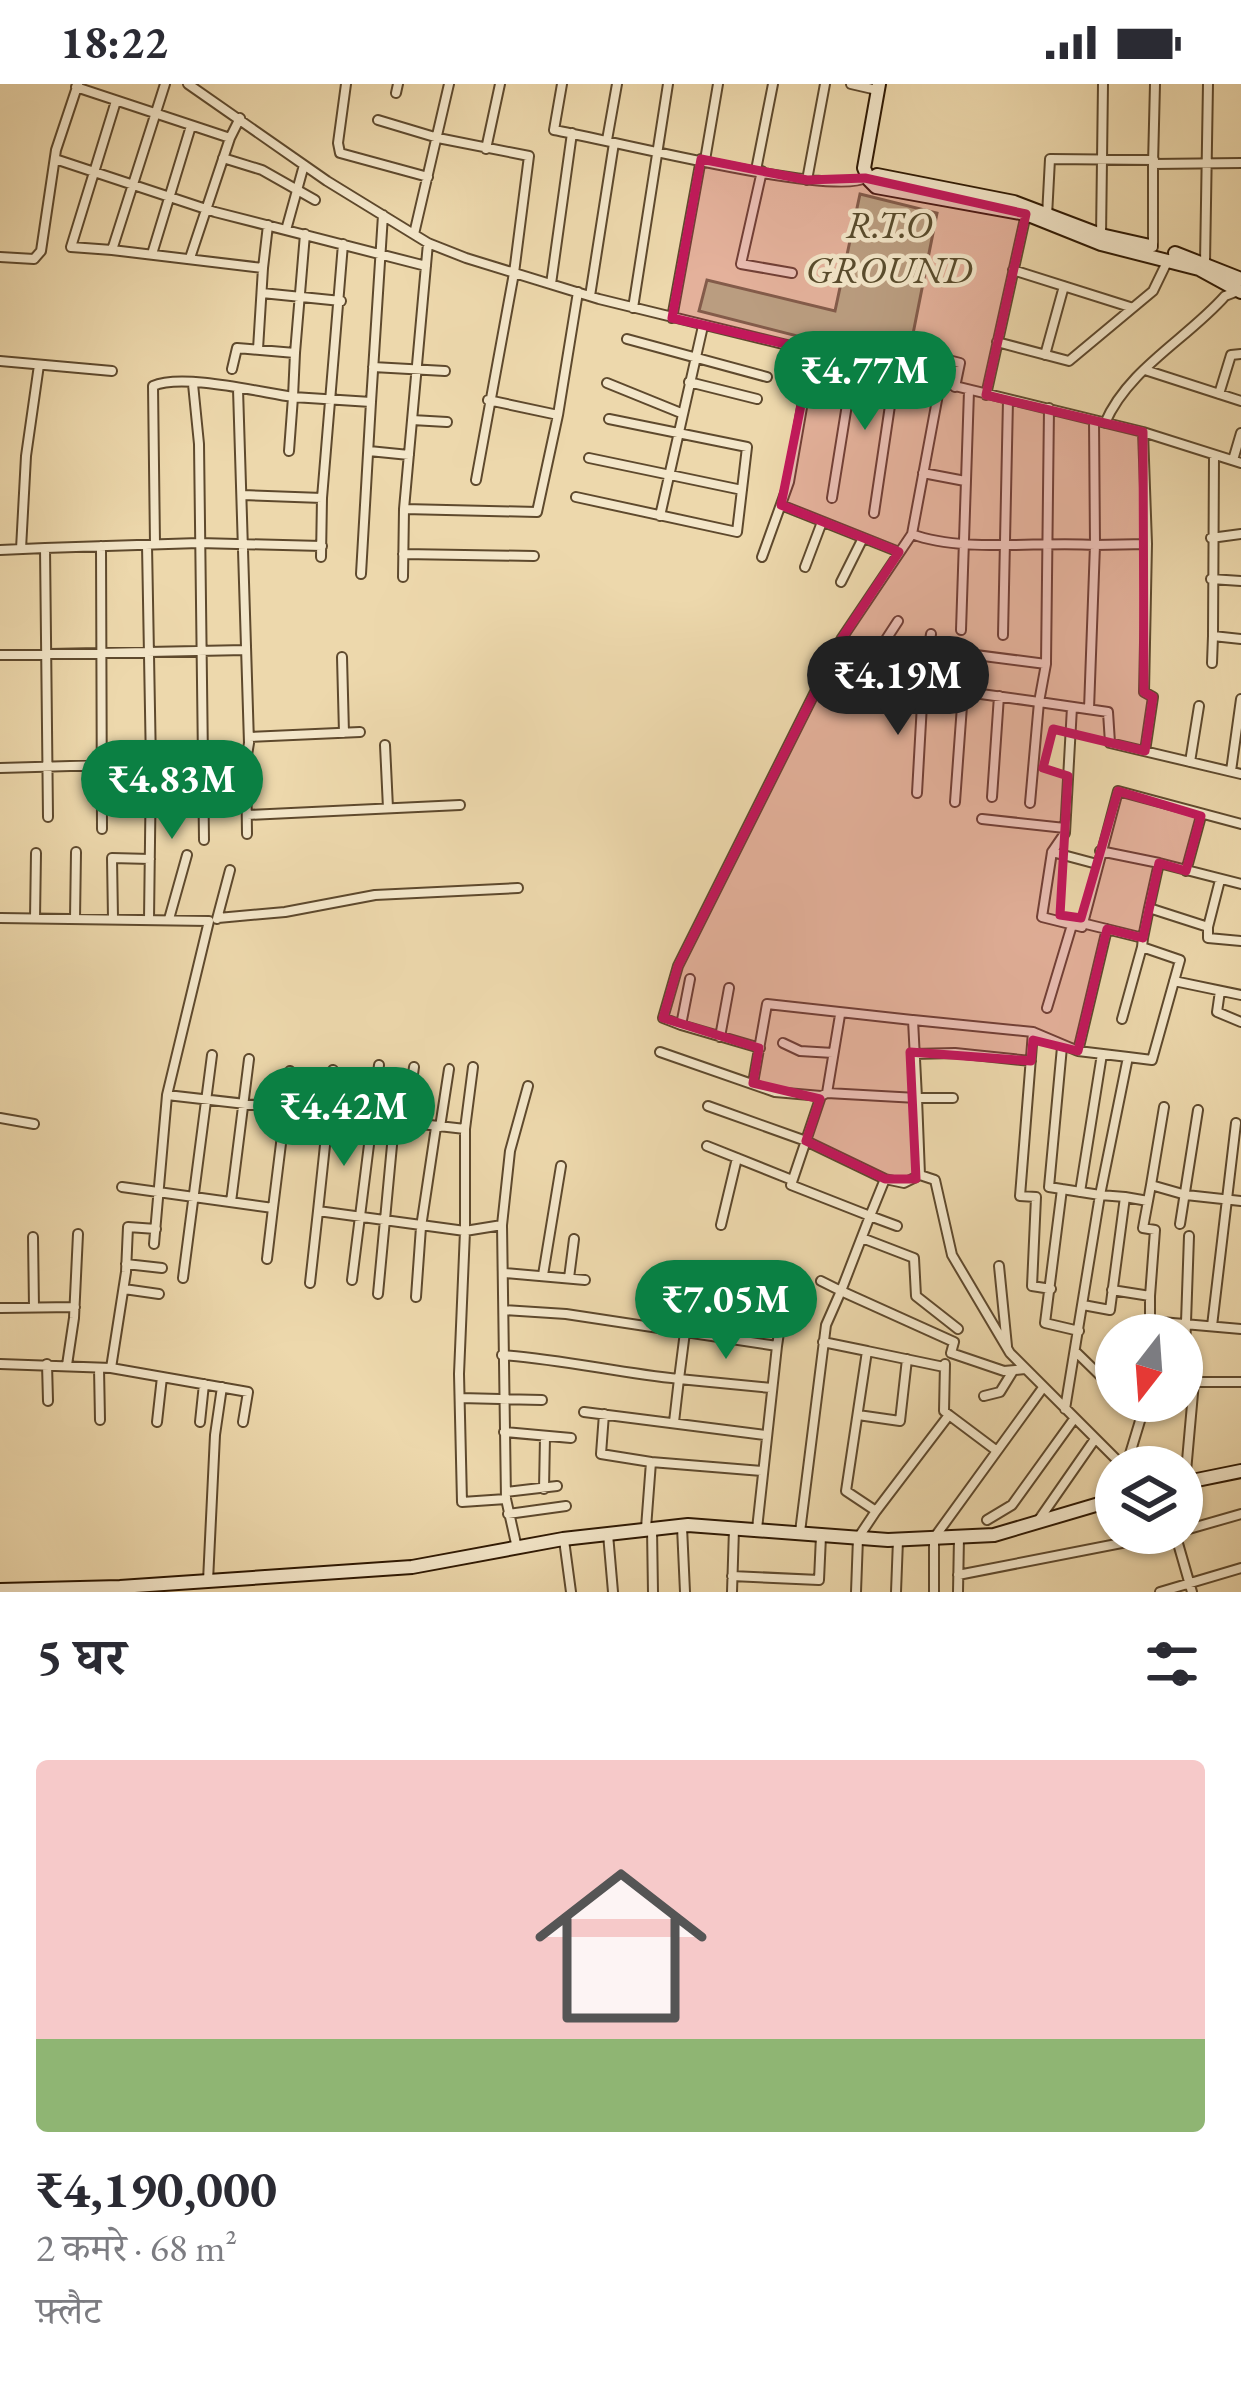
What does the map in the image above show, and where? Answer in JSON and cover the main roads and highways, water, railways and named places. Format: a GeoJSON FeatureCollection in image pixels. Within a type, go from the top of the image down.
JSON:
{"type":"FeatureCollection","features":[{"type":"Feature","properties":{"kind":"park label","name":"R.T.O GROUND"},"geometry":{"type":"Point","coordinates":[889,246]}}]}
